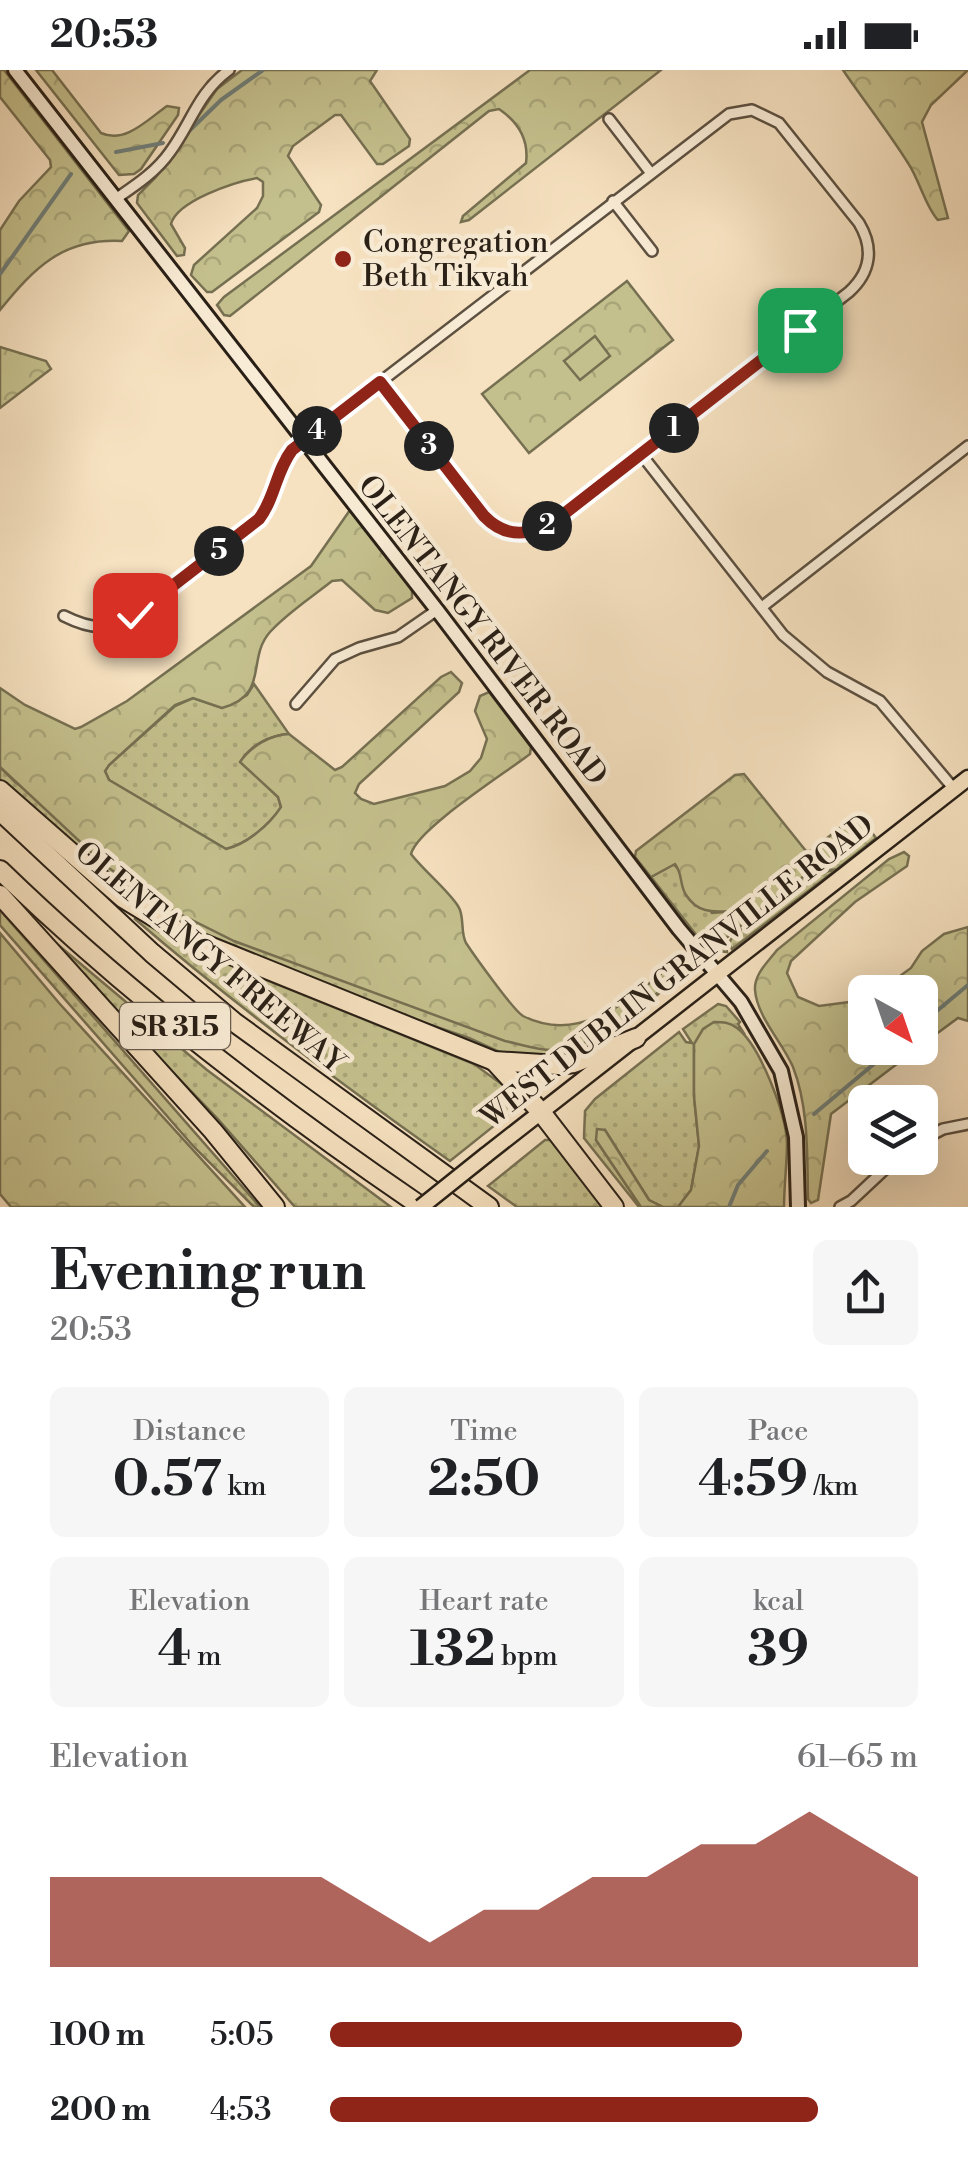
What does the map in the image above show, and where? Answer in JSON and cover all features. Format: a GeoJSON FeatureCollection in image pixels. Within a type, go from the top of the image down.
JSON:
{"type":"FeatureCollection","features":[{"type":"Feature","properties":{"kind":"highway"},"geometry":{"type":"LineString","coordinates":[[0,790],[122,898],[187,937],[494,1061],[542,1066],[574,1063],[636,1038]]}},
{"type":"Feature","properties":{"kind":"highway","name":"OLENTANGY FREEWAY"},"geometry":{"type":"LineString","coordinates":[[0,811],[139,941],[234,1022],[489,1207]]}},
{"type":"Feature","properties":{"kind":"highway","name":"SR 315"},"geometry":{"type":"LineString","coordinates":[[0,870],[124,984],[208,1054],[421,1207]]}},
{"type":"Feature","properties":{"kind":"highway"},"geometry":{"type":"LineString","coordinates":[[0,895],[213,1131],[276,1207]]}},
{"type":"Feature","properties":{"kind":"highway"},"geometry":{"type":"LineString","coordinates":[[494,1061],[541,1112],[614,1207]]}},
{"type":"Feature","properties":{"kind":"main road","name":"OLENTANGY RIVER ROAD"},"geometry":{"type":"LineString","coordinates":[[15,70],[741,1002],[781,1071],[796,1137],[798,1207]]}},
{"type":"Feature","properties":{"kind":"main road","name":"WEST DUBLIN GRANVILLE ROAD"},"geometry":{"type":"LineString","coordinates":[[421,1207],[968,778]]}},
{"type":"Feature","properties":{"kind":"street"},"geometry":{"type":"LineString","coordinates":[[117,198],[154,172],[201,96],[229,70]]}},
{"type":"Feature","properties":{"kind":"street"},"geometry":{"type":"LineString","coordinates":[[64,616],[102,628],[129,620],[259,519],[283,463],[305,440],[650,172],[729,114],[752,110],[771,116],[786,129],[868,240],[862,278],[849,292],[548,525],[533,532],[516,534],[498,528],[484,516],[380,382]]}},
{"type":"Feature","properties":{"kind":"street"},"geometry":{"type":"LineString","coordinates":[[609,119],[650,172]]}},
{"type":"Feature","properties":{"kind":"street"},"geometry":{"type":"LineString","coordinates":[[613,201],[652,251]]}},
{"type":"Feature","properties":{"kind":"street"},"geometry":{"type":"LineString","coordinates":[[762,607],[968,446]]}},
{"type":"Feature","properties":{"kind":"street"},"geometry":{"type":"LineString","coordinates":[[641,454],[783,635],[827,672],[880,702],[954,789]]}},
{"type":"Feature","properties":{"kind":"street"},"geometry":{"type":"LineString","coordinates":[[296,704],[335,659],[398,638],[438,610]]}},
{"type":"Feature","properties":{"kind":"street"},"geometry":{"type":"LineString","coordinates":[[938,1131],[968,1124]]}},
{"type":"Feature","properties":{"kind":"street"},"geometry":{"type":"LineString","coordinates":[[840,1207],[879,1175]]}},
{"type":"Feature","properties":{"kind":"green space"},"geometry":{"type":"Polygon","coordinates":[[[0,70],[4,70],[129,231],[122,241],[83,244],[52,258],[0,310],[0,230],[19,201],[51,167],[50,160],[0,97],[0,70]]]}},
{"type":"Feature","properties":{"kind":"green space"},"geometry":{"type":"Polygon","coordinates":[[[36,70],[52,70],[101,133],[110,136],[127,133],[167,106],[179,108],[178,115],[141,169],[119,175],[36,70]]]}},
{"type":"Feature","properties":{"kind":"green space"},"geometry":{"type":"Polygon","coordinates":[[[242,70],[377,70],[370,81],[410,139],[409,146],[377,164],[341,115],[335,115],[293,146],[288,156],[321,205],[319,212],[207,292],[191,275],[194,265],[257,208],[263,196],[263,182],[257,178],[235,184],[184,208],[171,224],[185,248],[184,255],[177,256],[137,203],[138,195],[156,177],[217,89],[242,70]]]}},
{"type":"Feature","properties":{"kind":"green space"},"geometry":{"type":"Polygon","coordinates":[[[530,70],[661,70],[469,220],[461,222],[463,216],[526,163],[526,147],[517,126],[499,109],[489,111],[230,316],[224,315],[217,305],[224,297],[530,70]]]}},
{"type":"Feature","properties":{"kind":"green space"},"geometry":{"type":"Polygon","coordinates":[[[843,70],[968,70],[931,105],[922,122],[948,218],[938,220],[934,215],[908,163],[843,70]]]}},
{"type":"Feature","properties":{"kind":"green space"},"geometry":{"type":"Polygon","coordinates":[[[627,281],[673,340],[529,453],[482,394],[627,281]]]}},
{"type":"Feature","properties":{"kind":"green space"},"geometry":{"type":"Polygon","coordinates":[[[595,336],[610,356],[580,380],[564,361],[595,336]]]}},
{"type":"Feature","properties":{"kind":"green space"},"geometry":{"type":"Polygon","coordinates":[[[0,347],[46,361],[51,369],[0,408],[0,347]]]}},
{"type":"Feature","properties":{"kind":"green space"},"geometry":{"type":"Polygon","coordinates":[[[350,510],[412,586],[412,598],[388,613],[375,610],[342,580],[332,581],[270,632],[246,694],[222,708],[193,698],[175,705],[109,765],[105,771],[109,780],[226,849],[257,833],[281,807],[278,797],[240,762],[262,742],[289,734],[335,770],[451,672],[462,683],[459,692],[359,784],[355,793],[374,804],[445,786],[470,771],[481,758],[487,739],[475,711],[480,696],[489,692],[531,747],[530,754],[444,817],[411,854],[458,906],[466,943],[523,1016],[545,1024],[567,1025],[588,1020],[628,1000],[680,958],[683,966],[657,993],[624,1020],[587,1041],[552,1050],[505,1041],[234,941],[162,905],[106,866],[0,767],[0,688],[25,705],[75,729],[81,727],[127,701],[311,566],[350,510]]]}},
{"type":"Feature","properties":{"kind":"green space"},"geometry":{"type":"Polygon","coordinates":[[[254,684],[289,734],[262,742],[241,761],[278,797],[281,808],[249,838],[226,849],[109,780],[105,771],[109,765],[175,706],[193,698],[222,708],[247,695],[254,684]]]}},
{"type":"Feature","properties":{"kind":"green space"},"geometry":{"type":"Polygon","coordinates":[[[0,767],[234,941],[552,1050],[598,1038],[669,982],[683,966],[680,976],[592,1049],[563,1059],[506,1055],[469,1038],[252,961],[170,920],[114,883],[64,840],[0,780],[0,767]]]}},
{"type":"Feature","properties":{"kind":"green space"},"geometry":{"type":"Polygon","coordinates":[[[744,774],[806,851],[852,818],[861,818],[876,838],[837,869],[803,877],[756,913],[701,908],[686,895],[675,864],[651,877],[635,857],[636,851],[735,775],[744,774]]]}},
{"type":"Feature","properties":{"kind":"green space"},"geometry":{"type":"Polygon","coordinates":[[[904,852],[909,856],[907,866],[855,902],[791,961],[787,973],[798,997],[819,1006],[848,1002],[848,1065],[896,1065],[869,1085],[848,1085],[848,1101],[831,1114],[818,1200],[811,1203],[805,1115],[798,1083],[789,1058],[760,1010],[755,984],[777,950],[889,859],[904,852]]]}},
{"type":"Feature","properties":{"kind":"green space"},"geometry":{"type":"Polygon","coordinates":[[[674,864],[712,913],[756,913],[725,939],[727,952],[710,950],[651,877],[674,864]]]}},
{"type":"Feature","properties":{"kind":"green space"},"geometry":{"type":"Polygon","coordinates":[[[837,869],[732,949],[729,943],[733,936],[810,875],[837,869]]]}},
{"type":"Feature","properties":{"kind":"green space"},"geometry":{"type":"Polygon","coordinates":[[[0,910],[260,1207],[254,1207],[194,1147],[0,925],[0,910]]]}},
{"type":"Feature","properties":{"kind":"green space"},"geometry":{"type":"Polygon","coordinates":[[[138,915],[220,961],[474,1064],[507,1088],[516,1103],[515,1109],[450,1161],[250,1014],[135,919],[138,915]]]}},
{"type":"Feature","properties":{"kind":"green space"},"geometry":{"type":"Polygon","coordinates":[[[968,927],[968,1021],[958,1018],[938,1033],[938,975],[901,975],[944,934],[968,927]]]}},
{"type":"Feature","properties":{"kind":"green space"},"geometry":{"type":"Polygon","coordinates":[[[0,933],[245,1207],[11,1207],[0,1194],[0,933]]]}},
{"type":"Feature","properties":{"kind":"green space"},"geometry":{"type":"Polygon","coordinates":[[[57,944],[207,1070],[391,1207],[295,1207],[217,1118],[53,948],[57,944]]]}},
{"type":"Feature","properties":{"kind":"green space"},"geometry":{"type":"Polygon","coordinates":[[[718,1004],[726,1006],[740,1022],[745,1035],[738,1028],[694,1044],[699,1146],[691,1190],[678,1207],[663,1207],[649,1200],[605,1130],[596,1140],[639,1207],[584,1138],[585,1111],[679,1032],[686,1042],[692,1043],[683,1029],[718,1004]]]}},
{"type":"Feature","properties":{"kind":"green space"},"geometry":{"type":"Polygon","coordinates":[[[714,1022],[731,1025],[746,1037],[770,1081],[786,1130],[784,1207],[678,1207],[691,1190],[699,1146],[694,1044],[703,1029],[714,1022]]]}},
{"type":"Feature","properties":{"kind":"green space"},"geometry":{"type":"Polygon","coordinates":[[[597,1129],[605,1130],[649,1200],[663,1207],[641,1207],[596,1140],[597,1129]]]}},
{"type":"Feature","properties":{"kind":"green space"},"geometry":{"type":"Polygon","coordinates":[[[545,1140],[552,1140],[607,1207],[517,1207],[488,1186],[545,1140]]]}},
{"type":"Feature","properties":{"kind":"waterway"},"geometry":{"type":"LineString","coordinates":[[186,134],[221,100],[263,70]]}},
{"type":"Feature","properties":{"kind":"waterway"},"geometry":{"type":"LineString","coordinates":[[116,152],[163,143]]}},
{"type":"Feature","properties":{"kind":"waterway"},"geometry":{"type":"LineString","coordinates":[[0,274],[71,174]]}},
{"type":"Feature","properties":{"kind":"waterway"},"geometry":{"type":"LineString","coordinates":[[938,1010],[968,985]]}},
{"type":"Feature","properties":{"kind":"waterway"},"geometry":{"type":"LineString","coordinates":[[814,1114],[873,1065]]}},
{"type":"Feature","properties":{"kind":"waterway"},"geometry":{"type":"LineString","coordinates":[[729,1207],[738,1185],[767,1151]]}},
{"type":"Feature","properties":{"kind":"place","name":"Congregation Beth Tikvah"},"geometry":{"type":"Point","coordinates":[343,259]}},
{"type":"Feature","properties":{"kind":"route"},"geometry":{"type":"LineString","coordinates":[[135,615],[259,519],[292,450],[380,382],[490,523],[507,532],[524,534],[541,530],[560,517],[800,330]]}}]}
